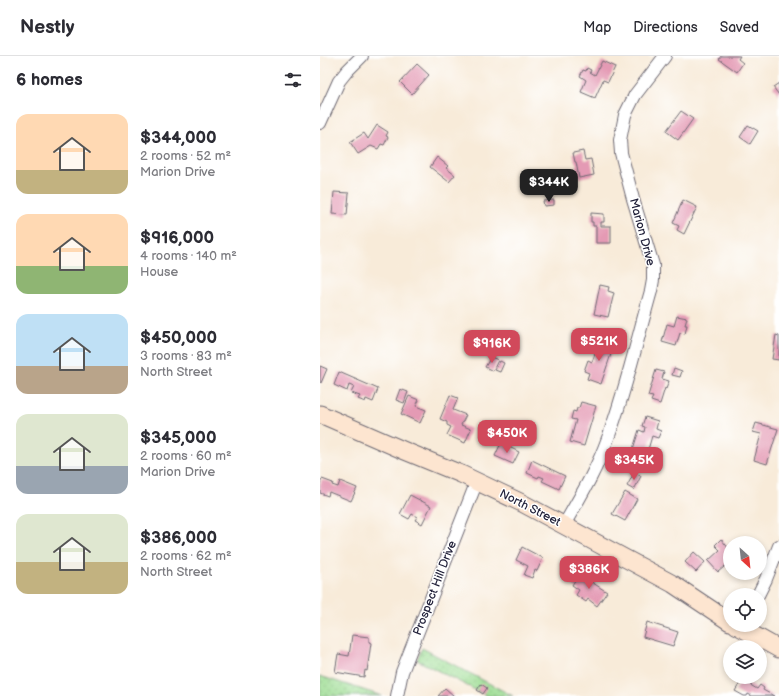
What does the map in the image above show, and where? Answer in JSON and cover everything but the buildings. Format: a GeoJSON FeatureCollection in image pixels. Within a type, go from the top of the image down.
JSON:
{"type":"FeatureCollection","features":[{"type":"Feature","properties":{"kind":"main road","name":"North Street"},"geometry":{"type":"LineString","coordinates":[[320,414],[477,481],[564,525],[673,584],[723,616]]}},
{"type":"Feature","properties":{"kind":"main road","name":"North Street"},"geometry":{"type":"LineString","coordinates":[[750,632],[779,649]]}},
{"type":"Feature","properties":{"kind":"street"},"geometry":{"type":"LineString","coordinates":[[320,123],[339,81],[347,70],[362,56]]}},
{"type":"Feature","properties":{"kind":"street","name":"Marion Drive"},"geometry":{"type":"LineString","coordinates":[[564,525],[586,486],[608,438],[622,398],[651,291],[653,265],[633,199],[621,153],[620,140],[625,115],[634,95],[665,56]]}},
{"type":"Feature","properties":{"kind":"street","name":"Prospect Hill Drive"},"geometry":{"type":"LineString","coordinates":[[397,696],[402,672],[477,481]]}},
{"type":"Feature","properties":{"kind":"street"},"geometry":{"type":"LineString","coordinates":[[762,588],[779,546]]}},
{"type":"Feature","properties":{"kind":"green space"},"geometry":{"type":"Polygon","coordinates":[[[422,648],[513,696],[487,696],[417,660],[422,648]]]}},
{"type":"Feature","properties":{"kind":"green space"},"geometry":{"type":"Polygon","coordinates":[[[320,676],[382,696],[320,696],[320,676]]]}}]}
